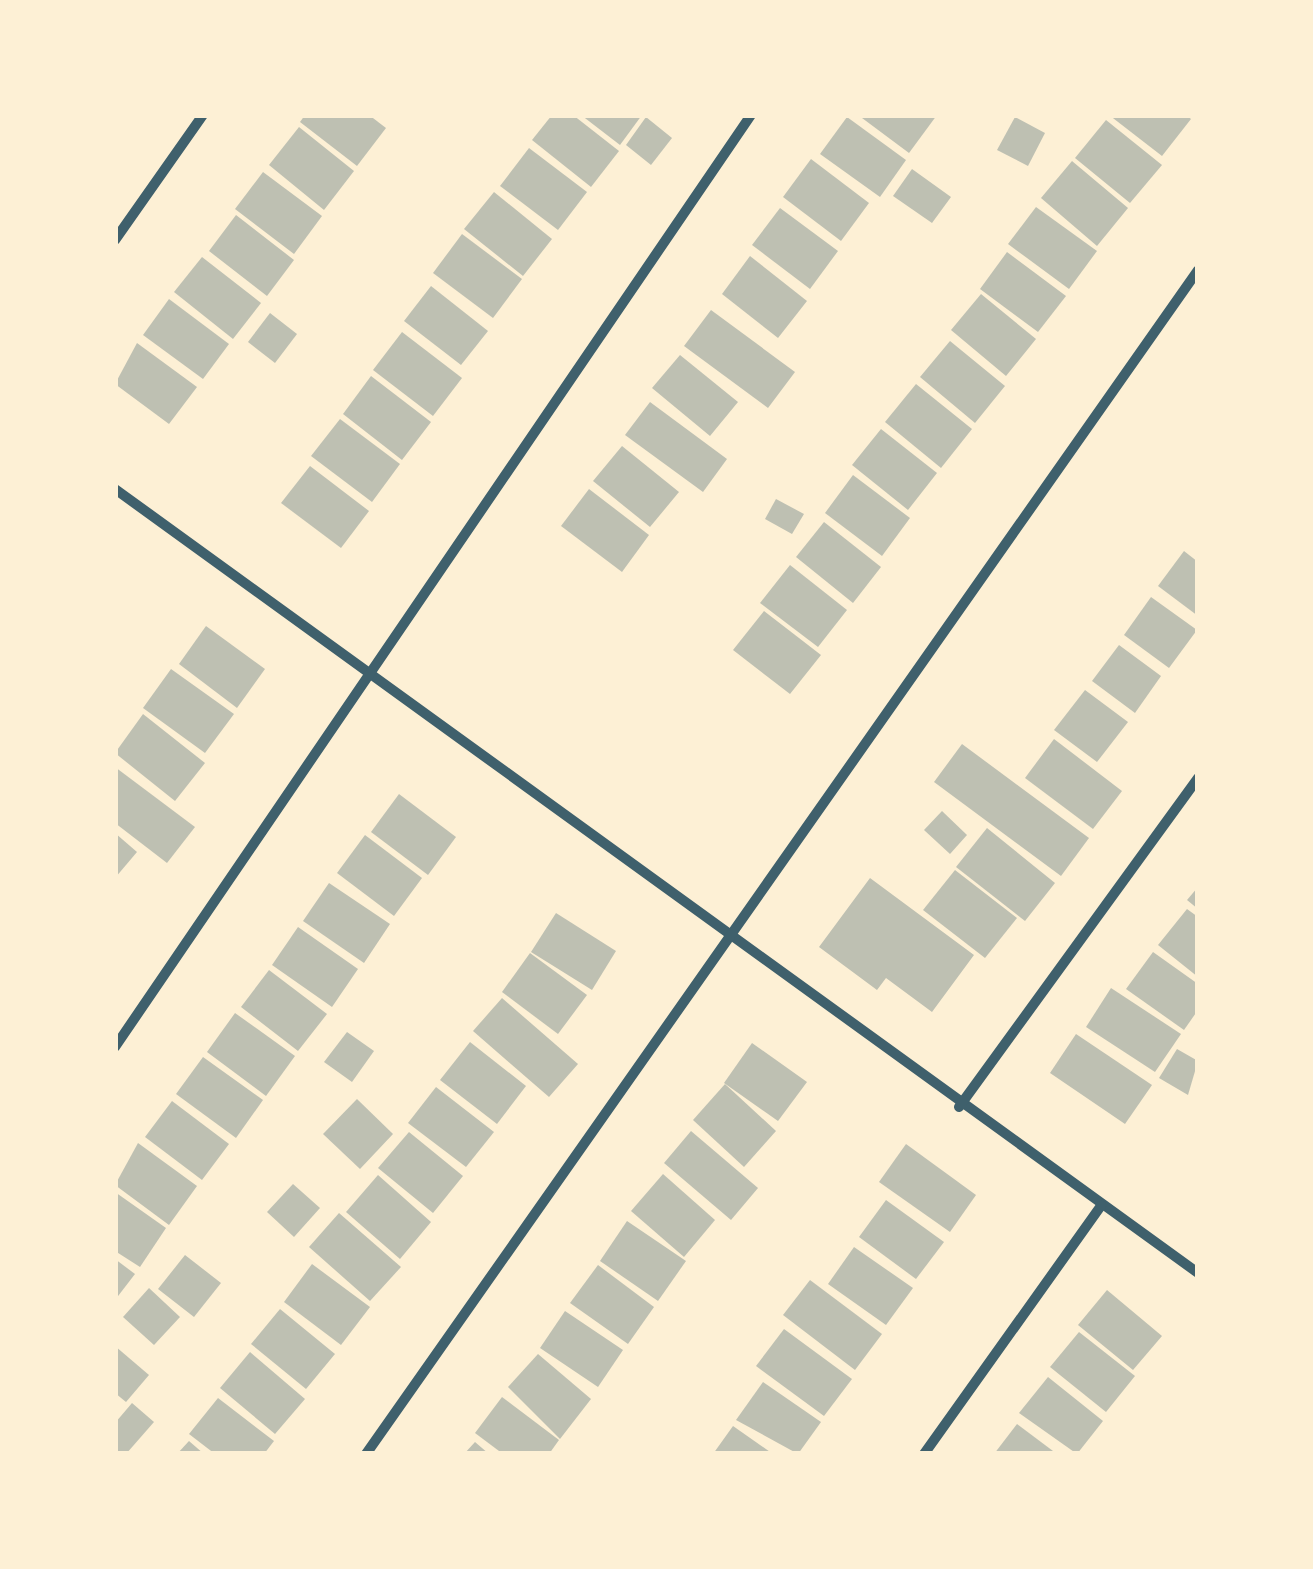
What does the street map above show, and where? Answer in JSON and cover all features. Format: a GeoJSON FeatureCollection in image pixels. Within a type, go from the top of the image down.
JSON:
{"type":"FeatureCollection","features":[{"type":"Feature","properties":{"kind":"street"},"geometry":{"type":"LineString","coordinates":[[115,240],[203,115]]}},
{"type":"Feature","properties":{"kind":"street"},"geometry":{"type":"LineString","coordinates":[[115,1047],[374,674],[750,115]]}},
{"type":"Feature","properties":{"kind":"street"},"geometry":{"type":"LineString","coordinates":[[366,1454],[732,941],[1198,270]]}},
{"type":"Feature","properties":{"kind":"street"},"geometry":{"type":"LineString","coordinates":[[115,489],[374,674],[959,1107],[1198,1273]]}},
{"type":"Feature","properties":{"kind":"street"},"geometry":{"type":"LineString","coordinates":[[959,1107],[1198,778]]}},
{"type":"Feature","properties":{"kind":"street"},"geometry":{"type":"LineString","coordinates":[[924,1454],[1102,1206]]}},
{"type":"Feature","properties":{"kind":"building"},"geometry":{"type":"Polygon","coordinates":[[[305,115],[369,115],[386,128],[357,166],[300,122],[305,115]]]}},
{"type":"Feature","properties":{"kind":"building"},"geometry":{"type":"Polygon","coordinates":[[[552,115],[573,115],[619,151],[591,187],[532,140],[552,115]]]}},
{"type":"Feature","properties":{"kind":"building"},"geometry":{"type":"Polygon","coordinates":[[[581,115],[642,115],[620,145],[581,115]]]}},
{"type":"Feature","properties":{"kind":"building"},"geometry":{"type":"Polygon","coordinates":[[[858,115],[937,115],[909,153],[858,115]]]}},
{"type":"Feature","properties":{"kind":"building"},"geometry":{"type":"Polygon","coordinates":[[[1109,115],[1186,115],[1191,119],[1162,156],[1109,115]]]}},
{"type":"Feature","properties":{"kind":"building"},"geometry":{"type":"Polygon","coordinates":[[[646,117],[672,138],[651,165],[626,145],[646,117]]]}},
{"type":"Feature","properties":{"kind":"building"},"geometry":{"type":"Polygon","coordinates":[[[847,117],[906,160],[880,197],[820,154],[847,117]]]}},
{"type":"Feature","properties":{"kind":"building"},"geometry":{"type":"Polygon","coordinates":[[[1015,117],[1045,133],[1028,166],[997,150],[1015,117]]]}},
{"type":"Feature","properties":{"kind":"building"},"geometry":{"type":"Polygon","coordinates":[[[1106,120],[1162,165],[1130,203],[1075,158],[1106,120]]]}},
{"type":"Feature","properties":{"kind":"building"},"geometry":{"type":"Polygon","coordinates":[[[299,127],[354,171],[324,210],[269,165],[299,127]]]}},
{"type":"Feature","properties":{"kind":"building"},"geometry":{"type":"Polygon","coordinates":[[[529,148],[587,192],[558,230],[500,186],[529,148]]]}},
{"type":"Feature","properties":{"kind":"building"},"geometry":{"type":"Polygon","coordinates":[[[811,159],[869,203],[841,241],[783,197],[811,159]]]}},
{"type":"Feature","properties":{"kind":"building"},"geometry":{"type":"Polygon","coordinates":[[[1072,161],[1128,208],[1097,246],[1041,198],[1072,161]]]}},
{"type":"Feature","properties":{"kind":"building"},"geometry":{"type":"Polygon","coordinates":[[[912,169],[951,197],[932,223],[893,196],[912,169]]]}},
{"type":"Feature","properties":{"kind":"building"},"geometry":{"type":"Polygon","coordinates":[[[263,172],[322,216],[294,254],[235,209],[263,172]]]}},
{"type":"Feature","properties":{"kind":"building"},"geometry":{"type":"Polygon","coordinates":[[[494,192],[552,239],[523,276],[464,229],[494,192]]]}},
{"type":"Feature","properties":{"kind":"building"},"geometry":{"type":"Polygon","coordinates":[[[1036,207],[1097,251],[1069,289],[1008,244],[1036,207]]]}},
{"type":"Feature","properties":{"kind":"building"},"geometry":{"type":"Polygon","coordinates":[[[780,208],[838,251],[810,289],[752,245],[780,208]]]}},
{"type":"Feature","properties":{"kind":"building"},"geometry":{"type":"Polygon","coordinates":[[[236,215],[294,260],[267,296],[209,251],[236,215]]]}},
{"type":"Feature","properties":{"kind":"building"},"geometry":{"type":"Polygon","coordinates":[[[462,234],[522,279],[493,318],[433,273],[462,234]]]}},
{"type":"Feature","properties":{"kind":"building"},"geometry":{"type":"Polygon","coordinates":[[[1007,252],[1066,296],[1038,332],[980,289],[1007,252]]]}},
{"type":"Feature","properties":{"kind":"building"},"geometry":{"type":"Polygon","coordinates":[[[750,256],[807,301],[778,338],[722,294],[750,256]]]}},
{"type":"Feature","properties":{"kind":"building"},"geometry":{"type":"Polygon","coordinates":[[[202,257],[261,303],[233,339],[174,292],[202,257]]]}},
{"type":"Feature","properties":{"kind":"building"},"geometry":{"type":"Polygon","coordinates":[[[431,286],[488,331],[461,365],[404,321],[431,286]]]}},
{"type":"Feature","properties":{"kind":"building"},"geometry":{"type":"Polygon","coordinates":[[[981,294],[1036,339],[1006,376],[951,330],[981,294]]]}},
{"type":"Feature","properties":{"kind":"building"},"geometry":{"type":"Polygon","coordinates":[[[169,299],[229,344],[203,379],[143,335],[169,299]]]}},
{"type":"Feature","properties":{"kind":"building"},"geometry":{"type":"Polygon","coordinates":[[[711,310],[795,372],[768,408],[684,346],[711,310]]]}},
{"type":"Feature","properties":{"kind":"building"},"geometry":{"type":"Polygon","coordinates":[[[270,313],[297,334],[275,363],[248,342],[270,313]]]}},
{"type":"Feature","properties":{"kind":"building"},"geometry":{"type":"Polygon","coordinates":[[[402,332],[462,378],[433,416],[373,370],[402,332]]]}},
{"type":"Feature","properties":{"kind":"building"},"geometry":{"type":"Polygon","coordinates":[[[950,341],[1005,386],[975,423],[920,377],[950,341]]]}},
{"type":"Feature","properties":{"kind":"building"},"geometry":{"type":"Polygon","coordinates":[[[137,343],[197,387],[169,424],[115,384],[137,343]]]}},
{"type":"Feature","properties":{"kind":"building"},"geometry":{"type":"Polygon","coordinates":[[[680,355],[738,402],[710,436],[652,388],[680,355]]]}},
{"type":"Feature","properties":{"kind":"building"},"geometry":{"type":"Polygon","coordinates":[[[371,376],[431,422],[402,460],[343,414],[371,376]]]}},
{"type":"Feature","properties":{"kind":"building"},"geometry":{"type":"Polygon","coordinates":[[[916,384],[972,429],[941,468],[885,422],[916,384]]]}},
{"type":"Feature","properties":{"kind":"building"},"geometry":{"type":"Polygon","coordinates":[[[650,402],[727,459],[703,492],[625,435],[650,402]]]}},
{"type":"Feature","properties":{"kind":"building"},"geometry":{"type":"Polygon","coordinates":[[[340,419],[400,464],[372,502],[311,456],[340,419]]]}},
{"type":"Feature","properties":{"kind":"building"},"geometry":{"type":"Polygon","coordinates":[[[881,429],[937,473],[908,510],[852,465],[881,429]]]}},
{"type":"Feature","properties":{"kind":"building"},"geometry":{"type":"Polygon","coordinates":[[[622,446],[679,492],[650,527],[593,481],[622,446]]]}},
{"type":"Feature","properties":{"kind":"building"},"geometry":{"type":"Polygon","coordinates":[[[310,466],[369,511],[341,548],[281,503],[310,466]]]}},
{"type":"Feature","properties":{"kind":"building"},"geometry":{"type":"Polygon","coordinates":[[[853,475],[910,518],[882,556],[825,513],[853,475]]]}},
{"type":"Feature","properties":{"kind":"building"},"geometry":{"type":"Polygon","coordinates":[[[589,489],[649,535],[622,572],[561,526],[589,489]]]}},
{"type":"Feature","properties":{"kind":"building"},"geometry":{"type":"Polygon","coordinates":[[[776,499],[804,514],[792,534],[765,519],[776,499]]]}},
{"type":"Feature","properties":{"kind":"building"},"geometry":{"type":"Polygon","coordinates":[[[824,522],[881,567],[853,603],[796,557],[824,522]]]}},
{"type":"Feature","properties":{"kind":"building"},"geometry":{"type":"Polygon","coordinates":[[[1184,551],[1198,562],[1198,616],[1158,586],[1184,551]]]}},
{"type":"Feature","properties":{"kind":"building"},"geometry":{"type":"Polygon","coordinates":[[[790,565],[847,610],[818,647],[760,603],[790,565]]]}},
{"type":"Feature","properties":{"kind":"building"},"geometry":{"type":"Polygon","coordinates":[[[1151,597],[1197,630],[1169,668],[1124,635],[1151,597]]]}},
{"type":"Feature","properties":{"kind":"building"},"geometry":{"type":"Polygon","coordinates":[[[764,611],[821,655],[790,694],[733,650],[764,611]]]}},
{"type":"Feature","properties":{"kind":"building"},"geometry":{"type":"Polygon","coordinates":[[[206,626],[265,669],[237,708],[179,664],[206,626]]]}},
{"type":"Feature","properties":{"kind":"building"},"geometry":{"type":"Polygon","coordinates":[[[1119,645],[1161,676],[1135,713],[1092,681],[1119,645]]]}},
{"type":"Feature","properties":{"kind":"building"},"geometry":{"type":"Polygon","coordinates":[[[171,669],[234,714],[205,753],[143,708],[171,669]]]}},
{"type":"Feature","properties":{"kind":"building"},"geometry":{"type":"Polygon","coordinates":[[[1085,690],[1128,722],[1097,762],[1054,730],[1085,690]]]}},
{"type":"Feature","properties":{"kind":"building"},"geometry":{"type":"Polygon","coordinates":[[[143,714],[205,763],[175,801],[115,753],[143,714]]]}},
{"type":"Feature","properties":{"kind":"building"},"geometry":{"type":"Polygon","coordinates":[[[1054,739],[1122,791],[1093,829],[1025,778],[1054,739]]]}},
{"type":"Feature","properties":{"kind":"building"},"geometry":{"type":"Polygon","coordinates":[[[962,744],[1089,838],[1061,876],[934,782],[962,744]]]}},
{"type":"Feature","properties":{"kind":"building"},"geometry":{"type":"Polygon","coordinates":[[[115,767],[195,827],[167,863],[115,823],[115,767]]]}},
{"type":"Feature","properties":{"kind":"building"},"geometry":{"type":"Polygon","coordinates":[[[399,794],[456,837],[428,875],[371,832],[399,794]]]}},
{"type":"Feature","properties":{"kind":"building"},"geometry":{"type":"Polygon","coordinates":[[[942,811],[967,835],[950,854],[924,830],[942,811]]]}},
{"type":"Feature","properties":{"kind":"building"},"geometry":{"type":"Polygon","coordinates":[[[987,828],[1055,883],[1025,921],[956,867],[987,828]]]}},
{"type":"Feature","properties":{"kind":"building"},"geometry":{"type":"Polygon","coordinates":[[[115,833],[137,852],[115,878],[115,833]]]}},
{"type":"Feature","properties":{"kind":"building"},"geometry":{"type":"Polygon","coordinates":[[[365,835],[422,878],[394,916],[337,873],[365,835]]]}},
{"type":"Feature","properties":{"kind":"building"},"geometry":{"type":"Polygon","coordinates":[[[955,870],[1017,918],[985,958],[923,910],[955,870]]]}},
{"type":"Feature","properties":{"kind":"building"},"geometry":{"type":"Polygon","coordinates":[[[870,878],[974,955],[932,1012],[886,978],[877,990],[819,947],[870,878]]]}},
{"type":"Feature","properties":{"kind":"building"},"geometry":{"type":"Polygon","coordinates":[[[329,883],[390,924],[364,963],[303,921],[329,883]]]}},
{"type":"Feature","properties":{"kind":"building"},"geometry":{"type":"Polygon","coordinates":[[[1198,887],[1198,909],[1187,900],[1198,887]]]}},
{"type":"Feature","properties":{"kind":"building"},"geometry":{"type":"Polygon","coordinates":[[[1187,909],[1198,917],[1198,977],[1158,945],[1187,909]]]}},
{"type":"Feature","properties":{"kind":"building"},"geometry":{"type":"Polygon","coordinates":[[[556,913],[616,951],[592,990],[531,952],[556,913]]]}},
{"type":"Feature","properties":{"kind":"building"},"geometry":{"type":"Polygon","coordinates":[[[298,927],[358,969],[332,1007],[272,965],[298,927]]]}},
{"type":"Feature","properties":{"kind":"building"},"geometry":{"type":"Polygon","coordinates":[[[1153,952],[1198,984],[1198,1010],[1184,1030],[1126,989],[1153,952]]]}},
{"type":"Feature","properties":{"kind":"building"},"geometry":{"type":"Polygon","coordinates":[[[530,953],[587,995],[558,1034],[502,992],[530,953]]]}},
{"type":"Feature","properties":{"kind":"building"},"geometry":{"type":"Polygon","coordinates":[[[269,970],[327,1014],[298,1051],[241,1007],[269,970]]]}},
{"type":"Feature","properties":{"kind":"building"},"geometry":{"type":"Polygon","coordinates":[[[1111,988],[1181,1034],[1155,1072],[1086,1027],[1111,988]]]}},
{"type":"Feature","properties":{"kind":"building"},"geometry":{"type":"Polygon","coordinates":[[[502,998],[578,1064],[549,1097],[473,1031],[502,998]]]}},
{"type":"Feature","properties":{"kind":"building"},"geometry":{"type":"Polygon","coordinates":[[[235,1013],[295,1056],[266,1096],[207,1052],[235,1013]]]}},
{"type":"Feature","properties":{"kind":"building"},"geometry":{"type":"Polygon","coordinates":[[[347,1032],[374,1051],[352,1082],[324,1062],[347,1032]]]}},
{"type":"Feature","properties":{"kind":"building"},"geometry":{"type":"Polygon","coordinates":[[[1076,1034],[1152,1085],[1125,1124],[1050,1073],[1076,1034]]]}},
{"type":"Feature","properties":{"kind":"building"},"geometry":{"type":"Polygon","coordinates":[[[470,1042],[526,1086],[497,1124],[440,1080],[470,1042]]]}},
{"type":"Feature","properties":{"kind":"building"},"geometry":{"type":"Polygon","coordinates":[[[752,1043],[807,1082],[778,1121],[724,1083],[752,1043]]]}},
{"type":"Feature","properties":{"kind":"building"},"geometry":{"type":"Polygon","coordinates":[[[1177,1049],[1198,1061],[1188,1095],[1159,1078],[1177,1049]]]}},
{"type":"Feature","properties":{"kind":"building"},"geometry":{"type":"Polygon","coordinates":[[[203,1057],[263,1100],[236,1138],[176,1094],[203,1057]]]}},
{"type":"Feature","properties":{"kind":"building"},"geometry":{"type":"Polygon","coordinates":[[[725,1084],[776,1131],[744,1167],[693,1120],[725,1084]]]}},
{"type":"Feature","properties":{"kind":"building"},"geometry":{"type":"Polygon","coordinates":[[[436,1087],[494,1132],[466,1167],[408,1123],[436,1087]]]}},
{"type":"Feature","properties":{"kind":"building"},"geometry":{"type":"Polygon","coordinates":[[[357,1099],[393,1134],[360,1169],[323,1134],[357,1099]]]}},
{"type":"Feature","properties":{"kind":"building"},"geometry":{"type":"Polygon","coordinates":[[[172,1101],[229,1144],[202,1180],[145,1137],[172,1101]]]}},
{"type":"Feature","properties":{"kind":"building"},"geometry":{"type":"Polygon","coordinates":[[[691,1131],[758,1188],[731,1220],[664,1163],[691,1131]]]}},
{"type":"Feature","properties":{"kind":"building"},"geometry":{"type":"Polygon","coordinates":[[[409,1132],[463,1176],[433,1213],[378,1168],[409,1132]]]}},
{"type":"Feature","properties":{"kind":"building"},"geometry":{"type":"Polygon","coordinates":[[[138,1143],[197,1186],[169,1225],[115,1185],[138,1143]]]}},
{"type":"Feature","properties":{"kind":"building"},"geometry":{"type":"Polygon","coordinates":[[[906,1144],[976,1195],[950,1232],[879,1182],[906,1144]]]}},
{"type":"Feature","properties":{"kind":"building"},"geometry":{"type":"Polygon","coordinates":[[[663,1174],[715,1220],[684,1257],[631,1211],[663,1174]]]}},
{"type":"Feature","properties":{"kind":"building"},"geometry":{"type":"Polygon","coordinates":[[[378,1175],[431,1222],[400,1259],[346,1212],[378,1175]]]}},
{"type":"Feature","properties":{"kind":"building"},"geometry":{"type":"Polygon","coordinates":[[[293,1184],[320,1208],[294,1237],[267,1212],[293,1184]]]}},
{"type":"Feature","properties":{"kind":"building"},"geometry":{"type":"Polygon","coordinates":[[[115,1192],[166,1228],[140,1267],[115,1251],[115,1192]]]}},
{"type":"Feature","properties":{"kind":"building"},"geometry":{"type":"Polygon","coordinates":[[[886,1200],[944,1242],[916,1279],[859,1237],[886,1200]]]}},
{"type":"Feature","properties":{"kind":"building"},"geometry":{"type":"Polygon","coordinates":[[[339,1213],[401,1267],[370,1301],[309,1247],[339,1213]]]}},
{"type":"Feature","properties":{"kind":"building"},"geometry":{"type":"Polygon","coordinates":[[[627,1221],[686,1261],[658,1301],[600,1261],[627,1221]]]}},
{"type":"Feature","properties":{"kind":"building"},"geometry":{"type":"Polygon","coordinates":[[[854,1247],[913,1288],[886,1325],[828,1284],[854,1247]]]}},
{"type":"Feature","properties":{"kind":"building"},"geometry":{"type":"Polygon","coordinates":[[[185,1255],[221,1283],[194,1317],[158,1289],[185,1255]]]}},
{"type":"Feature","properties":{"kind":"building"},"geometry":{"type":"Polygon","coordinates":[[[115,1259],[135,1274],[115,1300],[115,1259]]]}},
{"type":"Feature","properties":{"kind":"building"},"geometry":{"type":"Polygon","coordinates":[[[312,1264],[370,1307],[341,1345],[284,1302],[312,1264]]]}},
{"type":"Feature","properties":{"kind":"building"},"geometry":{"type":"Polygon","coordinates":[[[598,1265],[654,1307],[628,1344],[570,1303],[598,1265]]]}},
{"type":"Feature","properties":{"kind":"building"},"geometry":{"type":"Polygon","coordinates":[[[810,1280],[882,1334],[855,1370],[783,1315],[810,1280]]]}},
{"type":"Feature","properties":{"kind":"building"},"geometry":{"type":"Polygon","coordinates":[[[149,1288],[180,1317],[154,1345],[123,1317],[149,1288]]]}},
{"type":"Feature","properties":{"kind":"building"},"geometry":{"type":"Polygon","coordinates":[[[1107,1290],[1162,1336],[1133,1370],[1078,1325],[1107,1290]]]}},
{"type":"Feature","properties":{"kind":"building"},"geometry":{"type":"Polygon","coordinates":[[[280,1309],[335,1354],[306,1389],[251,1344],[280,1309]]]}},
{"type":"Feature","properties":{"kind":"building"},"geometry":{"type":"Polygon","coordinates":[[[565,1311],[623,1350],[598,1387],[540,1348],[565,1311]]]}},
{"type":"Feature","properties":{"kind":"building"},"geometry":{"type":"Polygon","coordinates":[[[784,1329],[852,1379],[824,1416],[756,1366],[784,1329]]]}},
{"type":"Feature","properties":{"kind":"building"},"geometry":{"type":"Polygon","coordinates":[[[1079,1332],[1135,1376],[1106,1412],[1050,1367],[1079,1332]]]}},
{"type":"Feature","properties":{"kind":"building"},"geometry":{"type":"Polygon","coordinates":[[[115,1346],[149,1375],[126,1402],[115,1393],[115,1346]]]}},
{"type":"Feature","properties":{"kind":"building"},"geometry":{"type":"Polygon","coordinates":[[[250,1352],[305,1399],[275,1434],[220,1388],[250,1352]]]}},
{"type":"Feature","properties":{"kind":"building"},"geometry":{"type":"Polygon","coordinates":[[[538,1354],[591,1399],[560,1439],[508,1387],[538,1354]]]}},
{"type":"Feature","properties":{"kind":"building"},"geometry":{"type":"Polygon","coordinates":[[[1048,1377],[1103,1421],[1077,1454],[1019,1413],[1048,1377]]]}},
{"type":"Feature","properties":{"kind":"building"},"geometry":{"type":"Polygon","coordinates":[[[763,1382],[821,1422],[798,1454],[736,1420],[763,1382]]]}},
{"type":"Feature","properties":{"kind":"building"},"geometry":{"type":"Polygon","coordinates":[[[502,1397],[559,1440],[549,1454],[503,1454],[475,1433],[502,1397]]]}},
{"type":"Feature","properties":{"kind":"building"},"geometry":{"type":"Polygon","coordinates":[[[218,1398],[274,1441],[264,1454],[215,1454],[189,1434],[218,1398]]]}},
{"type":"Feature","properties":{"kind":"building"},"geometry":{"type":"Polygon","coordinates":[[[132,1403],[154,1422],[126,1454],[115,1454],[115,1423],[132,1403]]]}},
{"type":"Feature","properties":{"kind":"building"},"geometry":{"type":"Polygon","coordinates":[[[1017,1424],[1057,1454],[994,1454],[1017,1424]]]}},
{"type":"Feature","properties":{"kind":"building"},"geometry":{"type":"Polygon","coordinates":[[[733,1426],[773,1454],[713,1454],[733,1426]]]}},
{"type":"Feature","properties":{"kind":"building"},"geometry":{"type":"Polygon","coordinates":[[[189,1441],[204,1454],[177,1454],[189,1441]]]}},
{"type":"Feature","properties":{"kind":"building"},"geometry":{"type":"Polygon","coordinates":[[[475,1442],[489,1454],[464,1454],[475,1442]]]}}]}
